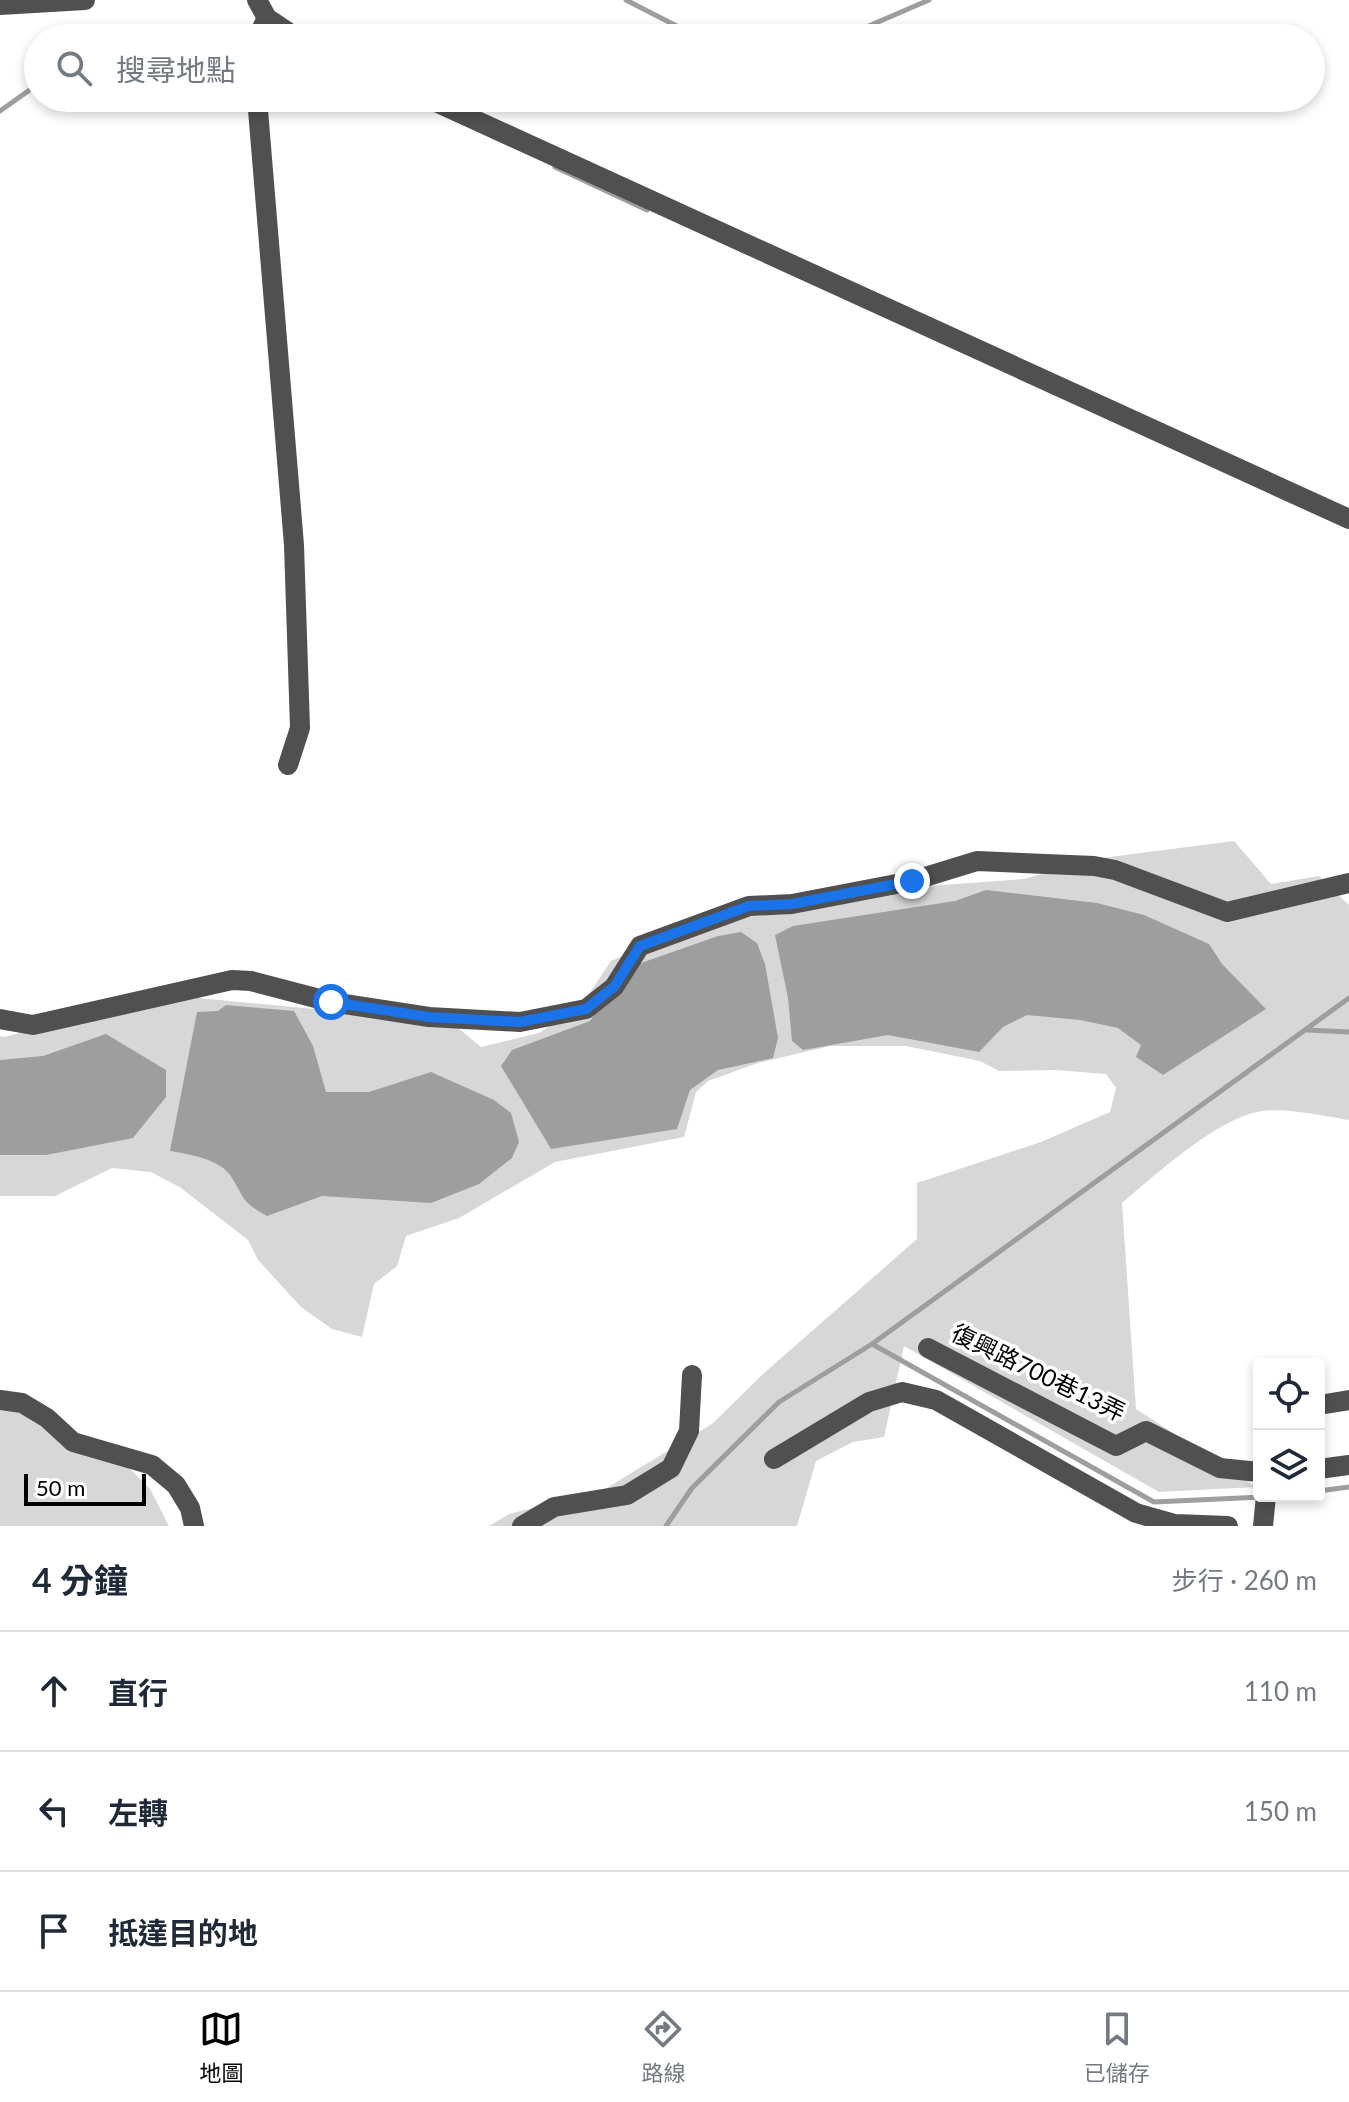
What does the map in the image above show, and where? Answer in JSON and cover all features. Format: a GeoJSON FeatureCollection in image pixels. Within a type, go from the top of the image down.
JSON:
{"type":"FeatureCollection","features":[{"type":"Feature","properties":{"kind":"lane"},"geometry":{"type":"LineString","coordinates":[[0,5],[85,0]]}},
{"type":"Feature","properties":{"kind":"lane"},"geometry":{"type":"LineString","coordinates":[[262,9],[280,24]]}},
{"type":"Feature","properties":{"kind":"lane"},"geometry":{"type":"LineString","coordinates":[[258,112],[294,545],[300,728],[288,765]]}},
{"type":"Feature","properties":{"kind":"lane"},"geometry":{"type":"LineString","coordinates":[[458,112],[1349,519]]}},
{"type":"Feature","properties":{"kind":"lane"},"geometry":{"type":"LineString","coordinates":[[0,1019],[33,1025],[232,980],[251,981],[331,1002],[429,1017],[520,1022],[586,1009],[614,987],[640,946],[749,906],[807,901],[912,881],[991,859],[1115,870],[1227,912],[1349,883]]}},
{"type":"Feature","properties":{"kind":"lane","name":"復興路700巷13弄"},"geometry":{"type":"LineString","coordinates":[[928,1348],[1116,1446],[1146,1431],[1220,1468],[1253,1471]]}},
{"type":"Feature","properties":{"kind":"lane"},"geometry":{"type":"LineString","coordinates":[[522,1526],[554,1507],[627,1495],[671,1468],[689,1431],[692,1375]]}},
{"type":"Feature","properties":{"kind":"lane"},"geometry":{"type":"LineString","coordinates":[[774,1459],[869,1402],[902,1392],[936,1400],[1136,1513],[1175,1524],[1228,1526]]}},
{"type":"Feature","properties":{"kind":"lane"},"geometry":{"type":"LineString","coordinates":[[0,1400],[22,1403],[47,1418],[73,1442],[152,1465],[176,1485],[190,1508],[194,1526]]}},
{"type":"Feature","properties":{"kind":"lane"},"geometry":{"type":"LineString","coordinates":[[1325,1404],[1349,1400]]}},
{"type":"Feature","properties":{"kind":"lane"},"geometry":{"type":"LineString","coordinates":[[1325,1468],[1349,1465]]}},
{"type":"Feature","properties":{"kind":"shaded area"},"geometry":{"type":"Polygon","coordinates":[[[1234,841],[1271,884],[1319,876],[1349,905],[1349,1120],[1283,1111],[1262,1111],[1245,1116],[1188,1149],[1122,1203],[1136,1409],[1253,1487],[1159,1492],[904,1346],[884,1437],[853,1442],[816,1461],[797,1526],[489,1526],[509,1514],[605,1489],[712,1424],[763,1374],[917,1239],[917,1183],[1041,1142],[1110,1112],[1116,1088],[1106,1074],[1055,1070],[999,1071],[980,1061],[906,1046],[830,1046],[758,1063],[708,1081],[696,1092],[684,1137],[555,1162],[459,1218],[406,1236],[397,1266],[374,1284],[362,1337],[332,1329],[301,1307],[258,1260],[248,1240],[181,1188],[151,1172],[112,1168],[55,1196],[0,1196],[0,1036],[167,995],[451,1022],[481,1047],[539,1033],[581,1006],[611,961],[700,922],[900,888],[1024,879],[1094,859],[1234,841]]]}},
{"type":"Feature","properties":{"kind":"shaded area"},"geometry":{"type":"Polygon","coordinates":[[[986,890],[1097,903],[1144,915],[1209,944],[1222,964],[1266,1009],[1163,1075],[1136,1057],[1141,1045],[1118,1028],[1080,1020],[1027,1015],[1003,1027],[979,1052],[888,1035],[803,1050],[792,1041],[788,998],[775,935],[793,926],[955,901],[986,890]]]}},
{"type":"Feature","properties":{"kind":"shaded area"},"geometry":{"type":"Polygon","coordinates":[[[741,932],[757,943],[765,964],[778,1038],[773,1058],[718,1070],[690,1090],[677,1129],[551,1149],[501,1066],[512,1050],[590,1021],[624,969],[718,936],[741,932]]]}},
{"type":"Feature","properties":{"kind":"shaded area"},"geometry":{"type":"Polygon","coordinates":[[[226,1005],[294,1011],[313,1046],[326,1092],[369,1092],[431,1072],[494,1100],[511,1113],[519,1142],[512,1158],[479,1184],[431,1203],[322,1196],[267,1216],[247,1202],[225,1169],[203,1158],[170,1151],[197,1012],[218,1011],[226,1005]]]}},
{"type":"Feature","properties":{"kind":"shaded area"},"geometry":{"type":"Polygon","coordinates":[[[106,1034],[166,1070],[166,1097],[133,1138],[46,1155],[0,1155],[0,1060],[43,1056],[106,1034]]]}},
{"type":"Feature","properties":{"kind":"shaded area"},"geometry":{"type":"Polygon","coordinates":[[[0,1405],[38,1417],[61,1445],[115,1454],[150,1489],[169,1526],[0,1526],[0,1405]]]}},
{"type":"Feature","properties":{"kind":"waterway"},"geometry":{"type":"LineString","coordinates":[[626,0],[673,24]]}},
{"type":"Feature","properties":{"kind":"waterway"},"geometry":{"type":"LineString","coordinates":[[873,24],[929,0]]}},
{"type":"Feature","properties":{"kind":"waterway"},"geometry":{"type":"LineString","coordinates":[[0,111],[24,94]]}},
{"type":"Feature","properties":{"kind":"waterway"},"geometry":{"type":"LineString","coordinates":[[555,167],[647,210]]}},
{"type":"Feature","properties":{"kind":"waterway"},"geometry":{"type":"LineString","coordinates":[[872,1344],[1349,998]]}},
{"type":"Feature","properties":{"kind":"waterway"},"geometry":{"type":"LineString","coordinates":[[1307,1030],[1349,1032]]}},
{"type":"Feature","properties":{"kind":"waterway"},"geometry":{"type":"LineString","coordinates":[[666,1526],[692,1488],[779,1402],[872,1344],[1154,1502],[1253,1497]]}},
{"type":"Feature","properties":{"kind":"waterway"},"geometry":{"type":"LineString","coordinates":[[1325,1490],[1349,1487]]}},
{"type":"Feature","properties":{"kind":"route"},"geometry":{"type":"LineString","coordinates":[[331,1002],[429,1017],[520,1022],[586,1009],[614,987],[640,946],[749,906],[792,904],[912,881]]}}]}
